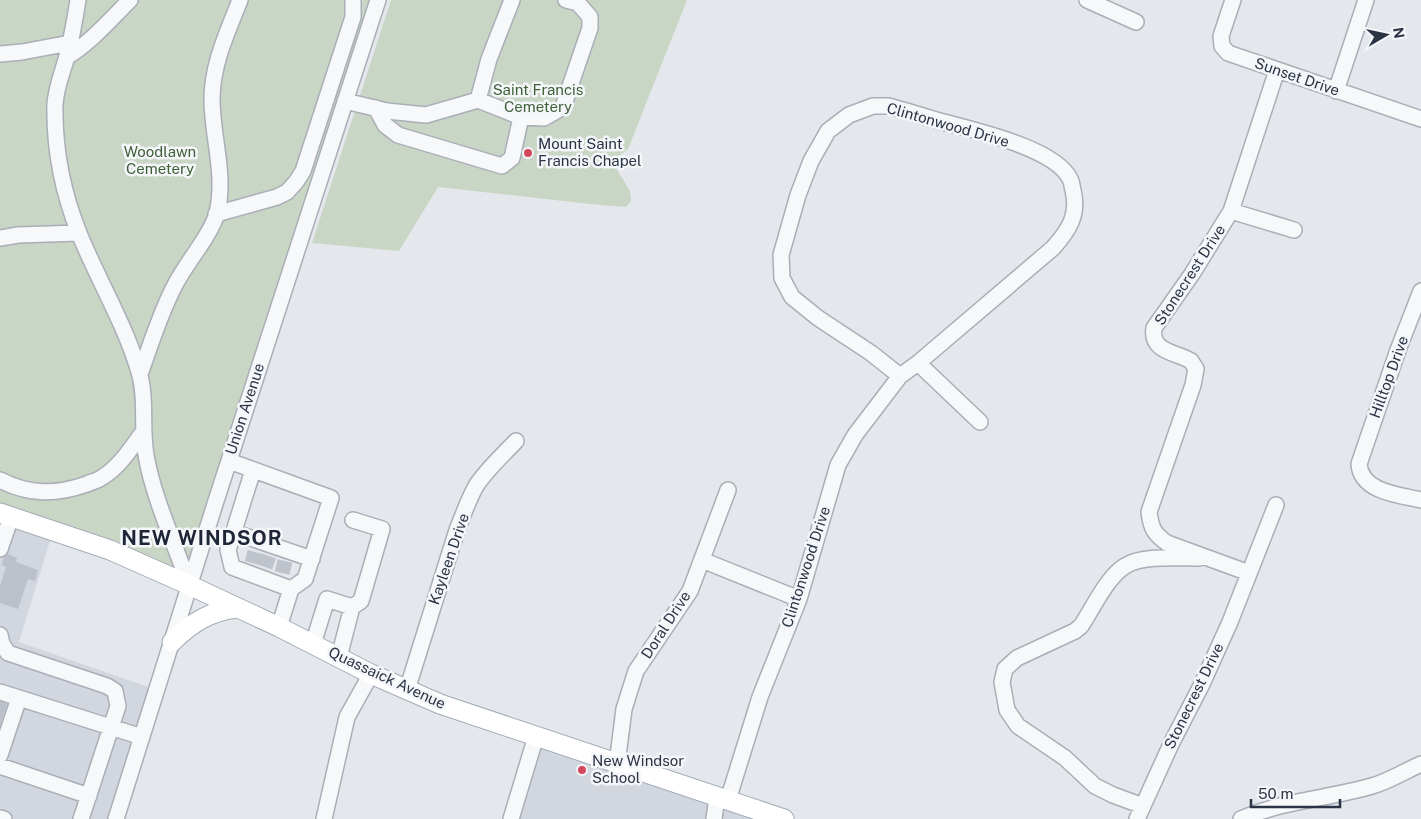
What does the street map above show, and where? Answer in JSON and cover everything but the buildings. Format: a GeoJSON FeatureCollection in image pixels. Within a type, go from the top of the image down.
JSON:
{"type":"FeatureCollection","features":[{"type":"Feature","properties":{"kind":"main road","name":"Quassaick Avenue"},"geometry":{"type":"LineString","coordinates":[[5,515],[110,550],[279,627],[371,674],[440,704],[784,819]]}},
{"type":"Feature","properties":{"kind":"main road"},"geometry":{"type":"LineString","coordinates":[[172,642],[186,628],[204,616],[237,608]]}},
{"type":"Feature","properties":{"kind":"street"},"geometry":{"type":"LineString","coordinates":[[78,0],[56,101],[59,152],[66,195],[79,233],[140,374],[143,432],[150,476],[189,585]]}},
{"type":"Feature","properties":{"kind":"street"},"geometry":{"type":"LineString","coordinates":[[0,54],[77,50],[130,0]]}},
{"type":"Feature","properties":{"kind":"street"},"geometry":{"type":"LineString","coordinates":[[140,374],[174,286],[207,234],[216,214],[220,172],[212,98],[217,66],[225,38],[240,0]]}},
{"type":"Feature","properties":{"kind":"street"},"geometry":{"type":"LineString","coordinates":[[216,214],[278,197],[287,192],[296,182],[303,171],[320,122],[353,17],[353,0]]}},
{"type":"Feature","properties":{"kind":"street","name":"Union Avenue"},"geometry":{"type":"LineString","coordinates":[[116,819],[189,585],[378,0]]}},
{"type":"Feature","properties":{"kind":"street"},"geometry":{"type":"LineString","coordinates":[[478,100],[490,59],[512,0]]}},
{"type":"Feature","properties":{"kind":"street"},"geometry":{"type":"LineString","coordinates":[[345,101],[376,108],[426,115],[478,100],[521,117],[544,118],[563,107],[590,28],[590,17],[578,4],[566,0]]}},
{"type":"Feature","properties":{"kind":"street"},"geometry":{"type":"LineString","coordinates":[[1087,0],[1136,22]]}},
{"type":"Feature","properties":{"kind":"street","name":"Sunset Drive"},"geometry":{"type":"LineString","coordinates":[[1233,0],[1221,36],[1222,46],[1228,53],[1421,119]]}},
{"type":"Feature","properties":{"kind":"street"},"geometry":{"type":"LineString","coordinates":[[1336,91],[1366,0]]}},
{"type":"Feature","properties":{"kind":"street","name":"Stonecrest Drive"},"geometry":{"type":"LineString","coordinates":[[1249,573],[1167,543],[1156,536],[1150,524],[1149,512],[1196,369],[1191,361],[1161,349],[1155,343],[1153,332],[1231,212],[1277,70]]}},
{"type":"Feature","properties":{"kind":"street","name":"Clintonwood Drive"},"geometry":{"type":"LineString","coordinates":[[714,819],[799,599],[838,465],[855,435],[900,376],[918,363],[1053,248],[1072,222],[1076,203],[1070,178],[1052,160],[1027,148],[973,128],[888,106],[873,106],[849,115],[828,131],[811,161],[798,195],[781,255],[782,278],[792,297],[818,318],[871,353],[900,376]]}},
{"type":"Feature","properties":{"kind":"street"},"geometry":{"type":"LineString","coordinates":[[376,108],[384,125],[398,135],[502,166],[512,158],[521,117]]}},
{"type":"Feature","properties":{"kind":"street"},"geometry":{"type":"LineString","coordinates":[[418,140],[426,115]]}},
{"type":"Feature","properties":{"kind":"street"},"geometry":{"type":"LineString","coordinates":[[1231,212],[1294,230]]}},
{"type":"Feature","properties":{"kind":"street"},"geometry":{"type":"LineString","coordinates":[[0,238],[18,235],[79,233]]}},
{"type":"Feature","properties":{"kind":"street","name":"Hilltop Drive"},"geometry":{"type":"LineString","coordinates":[[1421,291],[1398,350],[1359,464],[1365,481],[1377,489],[1421,500]]}},
{"type":"Feature","properties":{"kind":"street"},"geometry":{"type":"LineString","coordinates":[[918,363],[980,422]]}},
{"type":"Feature","properties":{"kind":"street"},"geometry":{"type":"LineString","coordinates":[[0,480],[14,487],[35,491],[60,492],[81,486],[101,479],[117,465],[143,432]]}},
{"type":"Feature","properties":{"kind":"street","name":"Kayleen Drive"},"geometry":{"type":"LineString","coordinates":[[407,690],[457,530],[466,508],[476,486],[489,469],[516,441]]}},
{"type":"Feature","properties":{"kind":"street"},"geometry":{"type":"LineString","coordinates":[[229,461],[330,498],[305,579],[285,572],[260,559],[233,532]]}},
{"type":"Feature","properties":{"kind":"street"},"geometry":{"type":"LineString","coordinates":[[253,470],[228,550],[232,567],[260,559],[285,572]]}},
{"type":"Feature","properties":{"kind":"street","name":"Doral Drive"},"geometry":{"type":"LineString","coordinates":[[616,764],[624,709],[636,671],[690,591],[728,490]]}},
{"type":"Feature","properties":{"kind":"street","name":"Stonecrest Drive"},"geometry":{"type":"LineString","coordinates":[[1140,812],[1230,622],[1276,505]]}},
{"type":"Feature","properties":{"kind":"street"},"geometry":{"type":"LineString","coordinates":[[0,549],[5,515]]}},
{"type":"Feature","properties":{"kind":"street"},"geometry":{"type":"LineString","coordinates":[[339,658],[352,607],[360,601],[382,529],[353,520]]}},
{"type":"Feature","properties":{"kind":"street"},"geometry":{"type":"LineString","coordinates":[[1140,812],[1095,786],[1065,758],[1018,726],[1007,710],[1002,682],[1006,669],[1017,658],[1075,632],[1081,626],[1113,575],[1126,565],[1141,560],[1205,557]]}},
{"type":"Feature","properties":{"kind":"street"},"geometry":{"type":"LineString","coordinates":[[285,572],[312,559]]}},
{"type":"Feature","properties":{"kind":"street"},"geometry":{"type":"LineString","coordinates":[[702,560],[799,599]]}},
{"type":"Feature","properties":{"kind":"street"},"geometry":{"type":"LineString","coordinates":[[279,627],[285,572]]}},
{"type":"Feature","properties":{"kind":"street"},"geometry":{"type":"LineString","coordinates":[[313,644],[327,599],[352,607]]}},
{"type":"Feature","properties":{"kind":"street"},"geometry":{"type":"LineString","coordinates":[[0,635],[2,644],[8,653],[107,686],[115,691],[118,706],[82,819]]}},
{"type":"Feature","properties":{"kind":"street"},"geometry":{"type":"LineString","coordinates":[[324,819],[347,717],[371,674]]}},
{"type":"Feature","properties":{"kind":"street"},"geometry":{"type":"LineString","coordinates":[[0,692],[142,737]]}},
{"type":"Feature","properties":{"kind":"street"},"geometry":{"type":"LineString","coordinates":[[0,755],[19,698]]}},
{"type":"Feature","properties":{"kind":"street"},"geometry":{"type":"LineString","coordinates":[[511,819],[536,736]]}},
{"type":"Feature","properties":{"kind":"street"},"geometry":{"type":"LineString","coordinates":[[1241,819],[1263,809],[1287,803],[1374,786],[1421,764]]}},
{"type":"Feature","properties":{"kind":"street"},"geometry":{"type":"LineString","coordinates":[[0,766],[89,796]]}},
{"type":"Feature","properties":{"kind":"street"},"geometry":{"type":"LineString","coordinates":[[0,818],[4,819]]}},
{"type":"Feature","properties":{"kind":"shaded area"},"geometry":{"type":"Polygon","coordinates":[[[0,513],[53,531],[19,642],[157,690],[116,819],[0,819],[0,513]]]}},
{"type":"Feature","properties":{"kind":"shaded area","name":"New Windsor School"},"geometry":{"type":"Polygon","coordinates":[[[536,736],[785,819],[511,819],[536,736]]]}},
{"type":"Feature","properties":{"kind":"green space","name":"Woodlawn Cemetery"},"geometry":{"type":"Polygon","coordinates":[[[0,0],[381,0],[189,585],[0,512],[0,0]]]}},
{"type":"Feature","properties":{"kind":"green space","name":"Saint Francis Cemetery"},"geometry":{"type":"Polygon","coordinates":[[[391,0],[687,0],[628,149],[617,157],[613,163],[630,191],[631,201],[626,207],[438,187],[399,251],[312,243],[391,0]]]}},
{"type":"Feature","properties":{"kind":"tunnel"},"geometry":{"type":"LineString","coordinates":[[252,563],[255,552]]}},
{"type":"Feature","properties":{"kind":"tunnel"},"geometry":{"type":"LineString","coordinates":[[265,567],[269,556]]}},
{"type":"Feature","properties":{"kind":"tunnel"},"geometry":{"type":"LineString","coordinates":[[282,573],[285,561]]}},
{"type":"Feature","properties":{"kind":"place","name":"Mount Saint Francis Chapel"},"geometry":{"type":"Point","coordinates":[528,153]}},
{"type":"Feature","properties":{"kind":"place","name":"New Windsor School"},"geometry":{"type":"Point","coordinates":[582,770]}},
{"type":"Feature","properties":{"kind":"district","name":"NEW WINDSOR"},"geometry":{"type":"Point","coordinates":[202,538]}}]}
